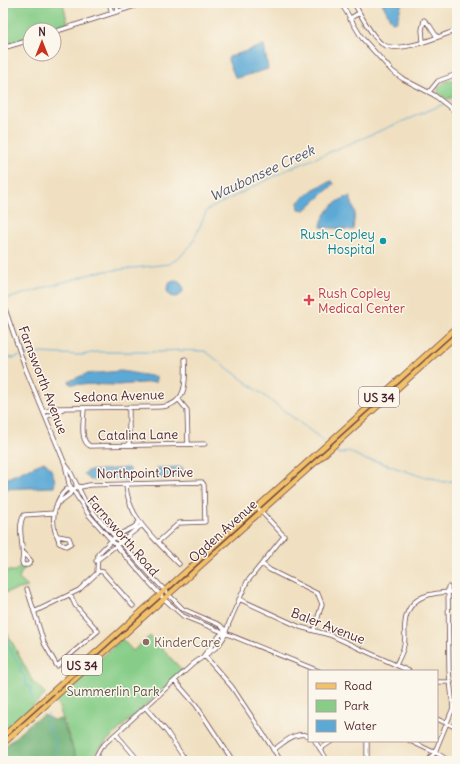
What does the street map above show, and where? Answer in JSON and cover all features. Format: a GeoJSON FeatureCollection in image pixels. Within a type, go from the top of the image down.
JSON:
{"type":"FeatureCollection","features":[{"type":"Feature","properties":{"kind":"main road","name":"Ogden Avenue"},"geometry":{"type":"LineString","coordinates":[[3,736],[457,327]]}},
{"type":"Feature","properties":{"kind":"main road","name":"Ogden Avenue"},"geometry":{"type":"LineString","coordinates":[[3,744],[457,335]]}},
{"type":"Feature","properties":{"kind":"street"},"geometry":{"type":"LineString","coordinates":[[109,3],[112,13]]}},
{"type":"Feature","properties":{"kind":"street"},"geometry":{"type":"LineString","coordinates":[[115,3],[118,11]]}},
{"type":"Feature","properties":{"kind":"street"},"geometry":{"type":"LineString","coordinates":[[62,29],[144,3]]}},
{"type":"Feature","properties":{"kind":"street"},"geometry":{"type":"LineString","coordinates":[[341,3],[349,19],[370,48],[392,71],[403,80],[429,92],[457,113]]}},
{"type":"Feature","properties":{"kind":"street"},"geometry":{"type":"LineString","coordinates":[[354,3],[359,13],[378,40],[388,47],[402,48],[457,30]]}},
{"type":"Feature","properties":{"kind":"street"},"geometry":{"type":"LineString","coordinates":[[349,19],[359,13]]}},
{"type":"Feature","properties":{"kind":"street"},"geometry":{"type":"LineString","coordinates":[[423,41],[422,30],[424,20],[437,37]]}},
{"type":"Feature","properties":{"kind":"street"},"geometry":{"type":"LineString","coordinates":[[3,48],[22,42]]}},
{"type":"Feature","properties":{"kind":"street"},"geometry":{"type":"LineString","coordinates":[[429,92],[438,82],[457,74]]}},
{"type":"Feature","properties":{"kind":"street","name":"Farnsworth Avenue"},"geometry":{"type":"LineString","coordinates":[[3,304],[22,359],[65,464],[69,468],[77,486]]}},
{"type":"Feature","properties":{"kind":"street","name":"Sedona Avenue"},"geometry":{"type":"LineString","coordinates":[[44,412],[54,408],[164,407],[178,400],[185,385],[185,359]]}},
{"type":"Feature","properties":{"kind":"street"},"geometry":{"type":"LineString","coordinates":[[178,400],[187,410],[188,444]]}},
{"type":"Feature","properties":{"kind":"street"},"geometry":{"type":"LineString","coordinates":[[129,407],[129,446]]}},
{"type":"Feature","properties":{"kind":"street","name":"Catalina Lane"},"geometry":{"type":"LineString","coordinates":[[84,408],[83,436],[86,444],[90,446],[205,444]]}},
{"type":"Feature","properties":{"kind":"street","name":"Sedona Avenue"},"geometry":{"type":"LineString","coordinates":[[46,417],[64,409]]}},
{"type":"Feature","properties":{"kind":"street","name":"Farnsworth Avenue"},"geometry":{"type":"LineString","coordinates":[[65,464],[65,470],[72,490]]}},
{"type":"Feature","properties":{"kind":"street","name":"Northpoint Drive"},"geometry":{"type":"LineString","coordinates":[[77,486],[202,482],[204,485],[205,522],[179,523],[158,542]]}},
{"type":"Feature","properties":{"kind":"street"},"geometry":{"type":"LineString","coordinates":[[126,484],[128,504],[141,523],[179,564]]}},
{"type":"Feature","properties":{"kind":"street","name":"Northpoint Drive"},"geometry":{"type":"LineString","coordinates":[[83,498],[84,490],[89,485]]}},
{"type":"Feature","properties":{"kind":"street"},"geometry":{"type":"LineString","coordinates":[[58,536],[55,531],[54,513],[57,504],[70,494],[77,486]]}},
{"type":"Feature","properties":{"kind":"street","name":"Farnsworth Road"},"geometry":{"type":"LineString","coordinates":[[77,486],[83,498],[98,518],[164,590]]}},
{"type":"Feature","properties":{"kind":"street","name":"Farnsworth Road"},"geometry":{"type":"LineString","coordinates":[[72,490],[84,510],[160,594]]}},
{"type":"Feature","properties":{"kind":"street"},"geometry":{"type":"LineString","coordinates":[[96,761],[99,750],[204,655],[220,635],[226,632],[247,582],[284,536],[257,507]]}},
{"type":"Feature","properties":{"kind":"street"},"geometry":{"type":"LineString","coordinates":[[24,553],[22,518],[24,515],[54,513]]}},
{"type":"Feature","properties":{"kind":"street"},"geometry":{"type":"LineString","coordinates":[[98,571],[96,561],[98,554],[116,536],[141,523]]}},
{"type":"Feature","properties":{"kind":"street"},"geometry":{"type":"LineString","coordinates":[[96,561],[141,523]]}},
{"type":"Feature","properties":{"kind":"street"},"geometry":{"type":"LineString","coordinates":[[262,564],[270,570],[314,591],[320,596],[322,607],[314,630]]}},
{"type":"Feature","properties":{"kind":"street"},"geometry":{"type":"LineString","coordinates":[[34,612],[85,585],[98,571]]}},
{"type":"Feature","properties":{"kind":"street"},"geometry":{"type":"LineString","coordinates":[[98,571],[103,572],[133,606]]}},
{"type":"Feature","properties":{"kind":"street"},"geometry":{"type":"LineString","coordinates":[[428,761],[435,752],[448,724],[453,708],[448,587]]}},
{"type":"Feature","properties":{"kind":"street"},"geometry":{"type":"LineString","coordinates":[[27,588],[44,643],[57,666],[98,631],[75,605],[70,594]]}},
{"type":"Feature","properties":{"kind":"street"},"geometry":{"type":"LineString","coordinates":[[164,590],[183,608],[220,625],[226,632]]}},
{"type":"Feature","properties":{"kind":"street"},"geometry":{"type":"LineString","coordinates":[[396,665],[405,643],[406,618],[410,607],[423,596],[457,592]]}},
{"type":"Feature","properties":{"kind":"street"},"geometry":{"type":"LineString","coordinates":[[160,594],[189,619],[226,632],[317,670]]}},
{"type":"Feature","properties":{"kind":"street","name":"Baler Avenue"},"geometry":{"type":"LineString","coordinates":[[239,599],[300,627],[330,635],[407,670]]}},
{"type":"Feature","properties":{"kind":"street"},"geometry":{"type":"LineString","coordinates":[[204,655],[232,687],[281,761]]}},
{"type":"Feature","properties":{"kind":"street"},"geometry":{"type":"LineString","coordinates":[[175,681],[196,705],[233,761]]}},
{"type":"Feature","properties":{"kind":"street"},"geometry":{"type":"LineString","coordinates":[[438,682],[451,682]]}},
{"type":"Feature","properties":{"kind":"street"},"geometry":{"type":"LineString","coordinates":[[145,707],[167,732],[186,761]]}},
{"type":"Feature","properties":{"kind":"street"},"geometry":{"type":"LineString","coordinates":[[438,719],[457,728]]}},
{"type":"Feature","properties":{"kind":"street"},"geometry":{"type":"LineString","coordinates":[[116,734],[139,761]]}},
{"type":"Feature","properties":{"kind":"street"},"geometry":{"type":"LineString","coordinates":[[273,750],[295,735],[303,734],[308,736]]}},
{"type":"Feature","properties":{"kind":"street"},"geometry":{"type":"LineString","coordinates":[[316,742],[328,761]]}},
{"type":"Feature","properties":{"kind":"street"},"geometry":{"type":"LineString","coordinates":[[320,748],[330,742]]}},
{"type":"Feature","properties":{"kind":"street"},"geometry":{"type":"LineString","coordinates":[[367,742],[367,761]]}},
{"type":"Feature","properties":{"kind":"street"},"geometry":{"type":"LineString","coordinates":[[412,742],[435,752],[448,761]]}},
{"type":"Feature","properties":{"kind":"green space"},"geometry":{"type":"Polygon","coordinates":[[[3,3],[63,3],[68,24],[62,26],[62,22],[22,22],[22,40],[14,43],[8,42],[3,31],[3,3]]]}},
{"type":"Feature","properties":{"kind":"green space"},"geometry":{"type":"Polygon","coordinates":[[[457,78],[457,96],[447,99],[438,93],[438,88],[444,82],[457,78]]]}},
{"type":"Feature","properties":{"kind":"green space"},"geometry":{"type":"Polygon","coordinates":[[[21,565],[25,568],[19,579],[28,587],[3,593],[3,571],[15,571],[21,565]]]}},
{"type":"Feature","properties":{"kind":"green space"},"geometry":{"type":"Polygon","coordinates":[[[3,625],[33,682],[46,694],[3,733],[3,625]]]}},
{"type":"Feature","properties":{"kind":"green space","name":"Summerlin Park"},"geometry":{"type":"Polygon","coordinates":[[[150,636],[183,671],[96,751],[93,761],[65,761],[72,745],[56,699],[122,639],[133,651],[150,636]]]}},
{"type":"Feature","properties":{"kind":"green space"},"geometry":{"type":"Polygon","coordinates":[[[44,715],[53,720],[61,719],[78,761],[3,761],[3,748],[33,721],[44,715]]]}},
{"type":"Feature","properties":{"kind":"water"},"geometry":{"type":"Polygon","coordinates":[[[382,3],[402,3],[397,21],[392,22],[382,3]]]}},
{"type":"Feature","properties":{"kind":"water"},"geometry":{"type":"Polygon","coordinates":[[[264,45],[268,69],[238,78],[235,77],[228,60],[229,57],[264,45]]]}},
{"type":"Feature","properties":{"kind":"water"},"geometry":{"type":"Polygon","coordinates":[[[331,181],[334,184],[305,210],[299,209],[298,202],[314,189],[331,181]]]}},
{"type":"Feature","properties":{"kind":"water"},"geometry":{"type":"Polygon","coordinates":[[[350,197],[355,212],[353,230],[321,227],[327,212],[340,200],[350,197]]]}},
{"type":"Feature","properties":{"kind":"water"},"geometry":{"type":"Polygon","coordinates":[[[175,281],[182,286],[183,289],[178,296],[175,297],[168,292],[167,289],[172,282],[175,281]]]}},
{"type":"Feature","properties":{"kind":"water"},"geometry":{"type":"Polygon","coordinates":[[[121,371],[156,377],[156,382],[118,385],[70,384],[69,381],[86,374],[121,371]]]}},
{"type":"Feature","properties":{"kind":"water"},"geometry":{"type":"Polygon","coordinates":[[[44,462],[53,473],[55,481],[54,487],[3,489],[3,480],[44,462]]]}},
{"type":"Feature","properties":{"kind":"water"},"geometry":{"type":"Polygon","coordinates":[[[182,467],[184,473],[181,476],[160,478],[155,474],[157,468],[182,467]]]}},
{"type":"Feature","properties":{"kind":"water"},"geometry":{"type":"Polygon","coordinates":[[[128,468],[130,470],[130,475],[125,480],[106,477],[100,480],[90,480],[84,474],[87,471],[128,468]]]}},
{"type":"Feature","properties":{"kind":"waterway","name":"Waubonsee Creek"},"geometry":{"type":"LineString","coordinates":[[447,103],[457,98]]}},
{"type":"Feature","properties":{"kind":"waterway","name":"Waubonsee Creek"},"geometry":{"type":"LineString","coordinates":[[3,300],[98,272],[169,264],[180,257],[192,244],[207,210],[287,170],[444,104]]}},
{"type":"Feature","properties":{"kind":"waterway"},"geometry":{"type":"LineString","coordinates":[[23,355],[38,353],[82,355],[97,352],[162,352],[176,350],[205,351],[324,441]]}},
{"type":"Feature","properties":{"kind":"waterway"},"geometry":{"type":"LineString","coordinates":[[3,357],[14,358],[20,356]]}},
{"type":"Feature","properties":{"kind":"waterway"},"geometry":{"type":"LineString","coordinates":[[334,451],[340,454],[348,451],[366,460],[376,461],[423,477],[431,477],[443,482],[452,481],[457,484]]}},
{"type":"Feature","properties":{"kind":"waterway"},"geometry":{"type":"LineString","coordinates":[[3,632],[14,657],[21,667],[20,672],[25,676],[26,685],[31,688],[32,699]]}},
{"type":"Feature","properties":{"kind":"waterway"},"geometry":{"type":"LineString","coordinates":[[48,714],[47,723],[56,745],[56,761]]}},
{"type":"Feature","properties":{"kind":"place","name":"Rush-Copley Hospital"},"geometry":{"type":"Point","coordinates":[383,241]}},
{"type":"Feature","properties":{"kind":"place","name":"Rush Copley Medical Center"},"geometry":{"type":"Point","coordinates":[309,300]}},
{"type":"Feature","properties":{"kind":"place","name":"KinderCare"},"geometry":{"type":"Point","coordinates":[146,642]}}]}
